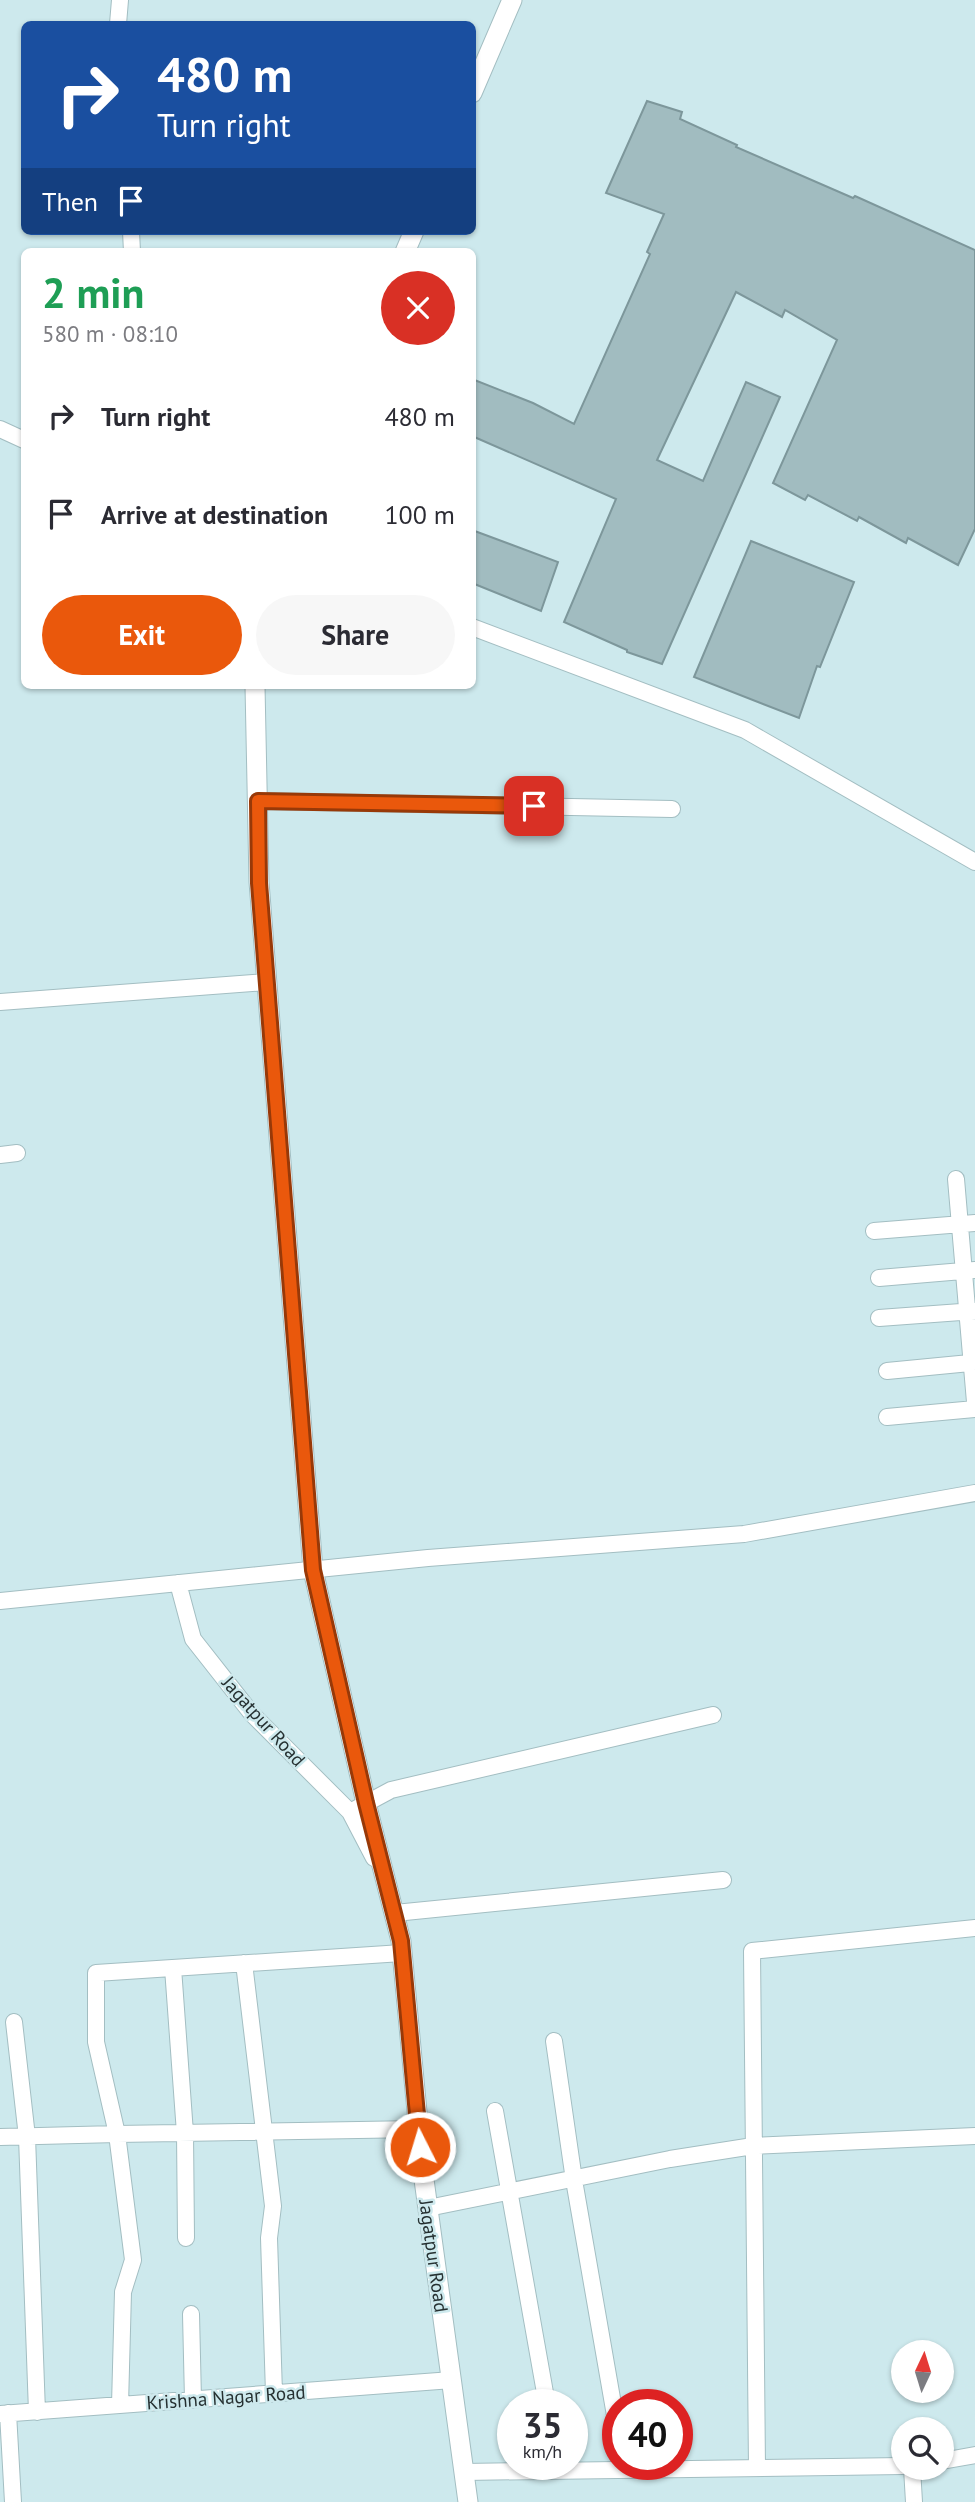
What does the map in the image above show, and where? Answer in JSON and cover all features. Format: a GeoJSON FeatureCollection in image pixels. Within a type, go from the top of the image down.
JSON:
{"type":"FeatureCollection","features":[{"type":"Feature","properties":{"kind":"street"},"geometry":{"type":"LineString","coordinates":[[118,21],[120,0]]}},
{"type":"Feature","properties":{"kind":"street"},"geometry":{"type":"LineString","coordinates":[[476,84],[512,0]]}},
{"type":"Feature","properties":{"kind":"street"},"geometry":{"type":"LineString","coordinates":[[0,429],[21,439]]}},
{"type":"Feature","properties":{"kind":"street"},"geometry":{"type":"LineString","coordinates":[[476,629],[745,730],[975,862]]}},
{"type":"Feature","properties":{"kind":"street","name":"Jagatpur Road"},"geometry":{"type":"LineString","coordinates":[[255,689],[259,883],[313,1570],[358,1807],[388,1885],[402,1953],[418,2129],[468,2502]]}},
{"type":"Feature","properties":{"kind":"street"},"geometry":{"type":"LineString","coordinates":[[258,801],[672,809]]}},
{"type":"Feature","properties":{"kind":"street"},"geometry":{"type":"LineString","coordinates":[[0,1002],[267,982]]}},
{"type":"Feature","properties":{"kind":"street"},"geometry":{"type":"LineString","coordinates":[[0,1155],[17,1153]]}},
{"type":"Feature","properties":{"kind":"street"},"geometry":{"type":"LineString","coordinates":[[956,1180],[967,1224],[971,1311],[970,1363],[975,1402]]}},
{"type":"Feature","properties":{"kind":"street"},"geometry":{"type":"LineString","coordinates":[[874,1231],[967,1224]]}},
{"type":"Feature","properties":{"kind":"street"},"geometry":{"type":"LineString","coordinates":[[879,1278],[969,1271]]}},
{"type":"Feature","properties":{"kind":"street"},"geometry":{"type":"LineString","coordinates":[[878,1318],[971,1311]]}},
{"type":"Feature","properties":{"kind":"street"},"geometry":{"type":"LineString","coordinates":[[887,1371],[970,1363]]}},
{"type":"Feature","properties":{"kind":"street"},"geometry":{"type":"LineString","coordinates":[[887,1417],[975,1409]]}},
{"type":"Feature","properties":{"kind":"street"},"geometry":{"type":"LineString","coordinates":[[0,1601],[428,1558],[744,1534],[975,1493]]}},
{"type":"Feature","properties":{"kind":"street","name":"Jagatpur Road"},"geometry":{"type":"LineString","coordinates":[[178,1583],[193,1639],[252,1714],[358,1807]]}},
{"type":"Feature","properties":{"kind":"street"},"geometry":{"type":"LineString","coordinates":[[358,1807],[391,1790],[713,1715]]}},
{"type":"Feature","properties":{"kind":"street"},"geometry":{"type":"LineString","coordinates":[[395,1913],[723,1880]]}},
{"type":"Feature","properties":{"kind":"street"},"geometry":{"type":"LineString","coordinates":[[757,2468],[752,1951],[975,1928]]}},
{"type":"Feature","properties":{"kind":"street"},"geometry":{"type":"LineString","coordinates":[[121,2405],[123,2292],[133,2260],[117,2134],[96,2042],[96,1973],[402,1953]]}},
{"type":"Feature","properties":{"kind":"street"},"geometry":{"type":"LineString","coordinates":[[244,1963],[273,2206],[270,2238],[274,2393]]}},
{"type":"Feature","properties":{"kind":"street"},"geometry":{"type":"LineString","coordinates":[[173,1968],[185,2133],[186,2238]]}},
{"type":"Feature","properties":{"kind":"street"},"geometry":{"type":"LineString","coordinates":[[14,2022],[27,2137],[37,2412]]}},
{"type":"Feature","properties":{"kind":"street"},"geometry":{"type":"LineString","coordinates":[[554,2041],[574,2180],[610,2389]]}},
{"type":"Feature","properties":{"kind":"street"},"geometry":{"type":"LineString","coordinates":[[495,2111],[544,2389]]}},
{"type":"Feature","properties":{"kind":"street"},"geometry":{"type":"LineString","coordinates":[[0,2137],[418,2129]]}},
{"type":"Feature","properties":{"kind":"street"},"geometry":{"type":"LineString","coordinates":[[428,2208],[670,2159],[753,2146],[975,2136]]}},
{"type":"Feature","properties":{"kind":"street"},"geometry":{"type":"LineString","coordinates":[[191,2314],[193,2400]]}},
{"type":"Feature","properties":{"kind":"street","name":"Krishna Nagar Road"},"geometry":{"type":"LineString","coordinates":[[4,2413],[452,2380]]}},
{"type":"Feature","properties":{"kind":"street"},"geometry":{"type":"LineString","coordinates":[[4,2413],[13,2502]]}},
{"type":"Feature","properties":{"kind":"street"},"geometry":{"type":"LineString","coordinates":[[954,2459],[975,2455]]}},
{"type":"Feature","properties":{"kind":"street"},"geometry":{"type":"LineString","coordinates":[[464,2472],[891,2466]]}},
{"type":"Feature","properties":{"kind":"street"},"geometry":{"type":"LineString","coordinates":[[913,2480],[914,2502]]}},
{"type":"Feature","properties":{"kind":"building"},"geometry":{"type":"Polygon","coordinates":[[[647,101],[682,112],[680,119],[737,145],[736,147],[975,250],[975,529],[958,565],[908,538],[906,543],[859,517],[857,521],[808,495],[805,500],[773,483],[837,340],[785,310],[782,317],[736,292],[657,460],[703,481],[746,382],[780,397],[662,664],[627,652],[564,622],[616,499],[476,438],[476,381],[533,403],[574,424],[650,254],[647,252],[664,214],[606,193],[647,101]]]}},
{"type":"Feature","properties":{"kind":"building"},"geometry":{"type":"Polygon","coordinates":[[[476,531],[558,562],[541,611],[476,585],[476,531]]]}},
{"type":"Feature","properties":{"kind":"building"},"geometry":{"type":"Polygon","coordinates":[[[751,541],[854,582],[820,667],[817,666],[799,718],[694,677],[751,541]]]}},
{"type":"Feature","properties":{"kind":"route"},"geometry":{"type":"LineString","coordinates":[[420,2147],[401,1941],[366,1803],[313,1570],[259,883],[258,801],[534,806]]}}]}
